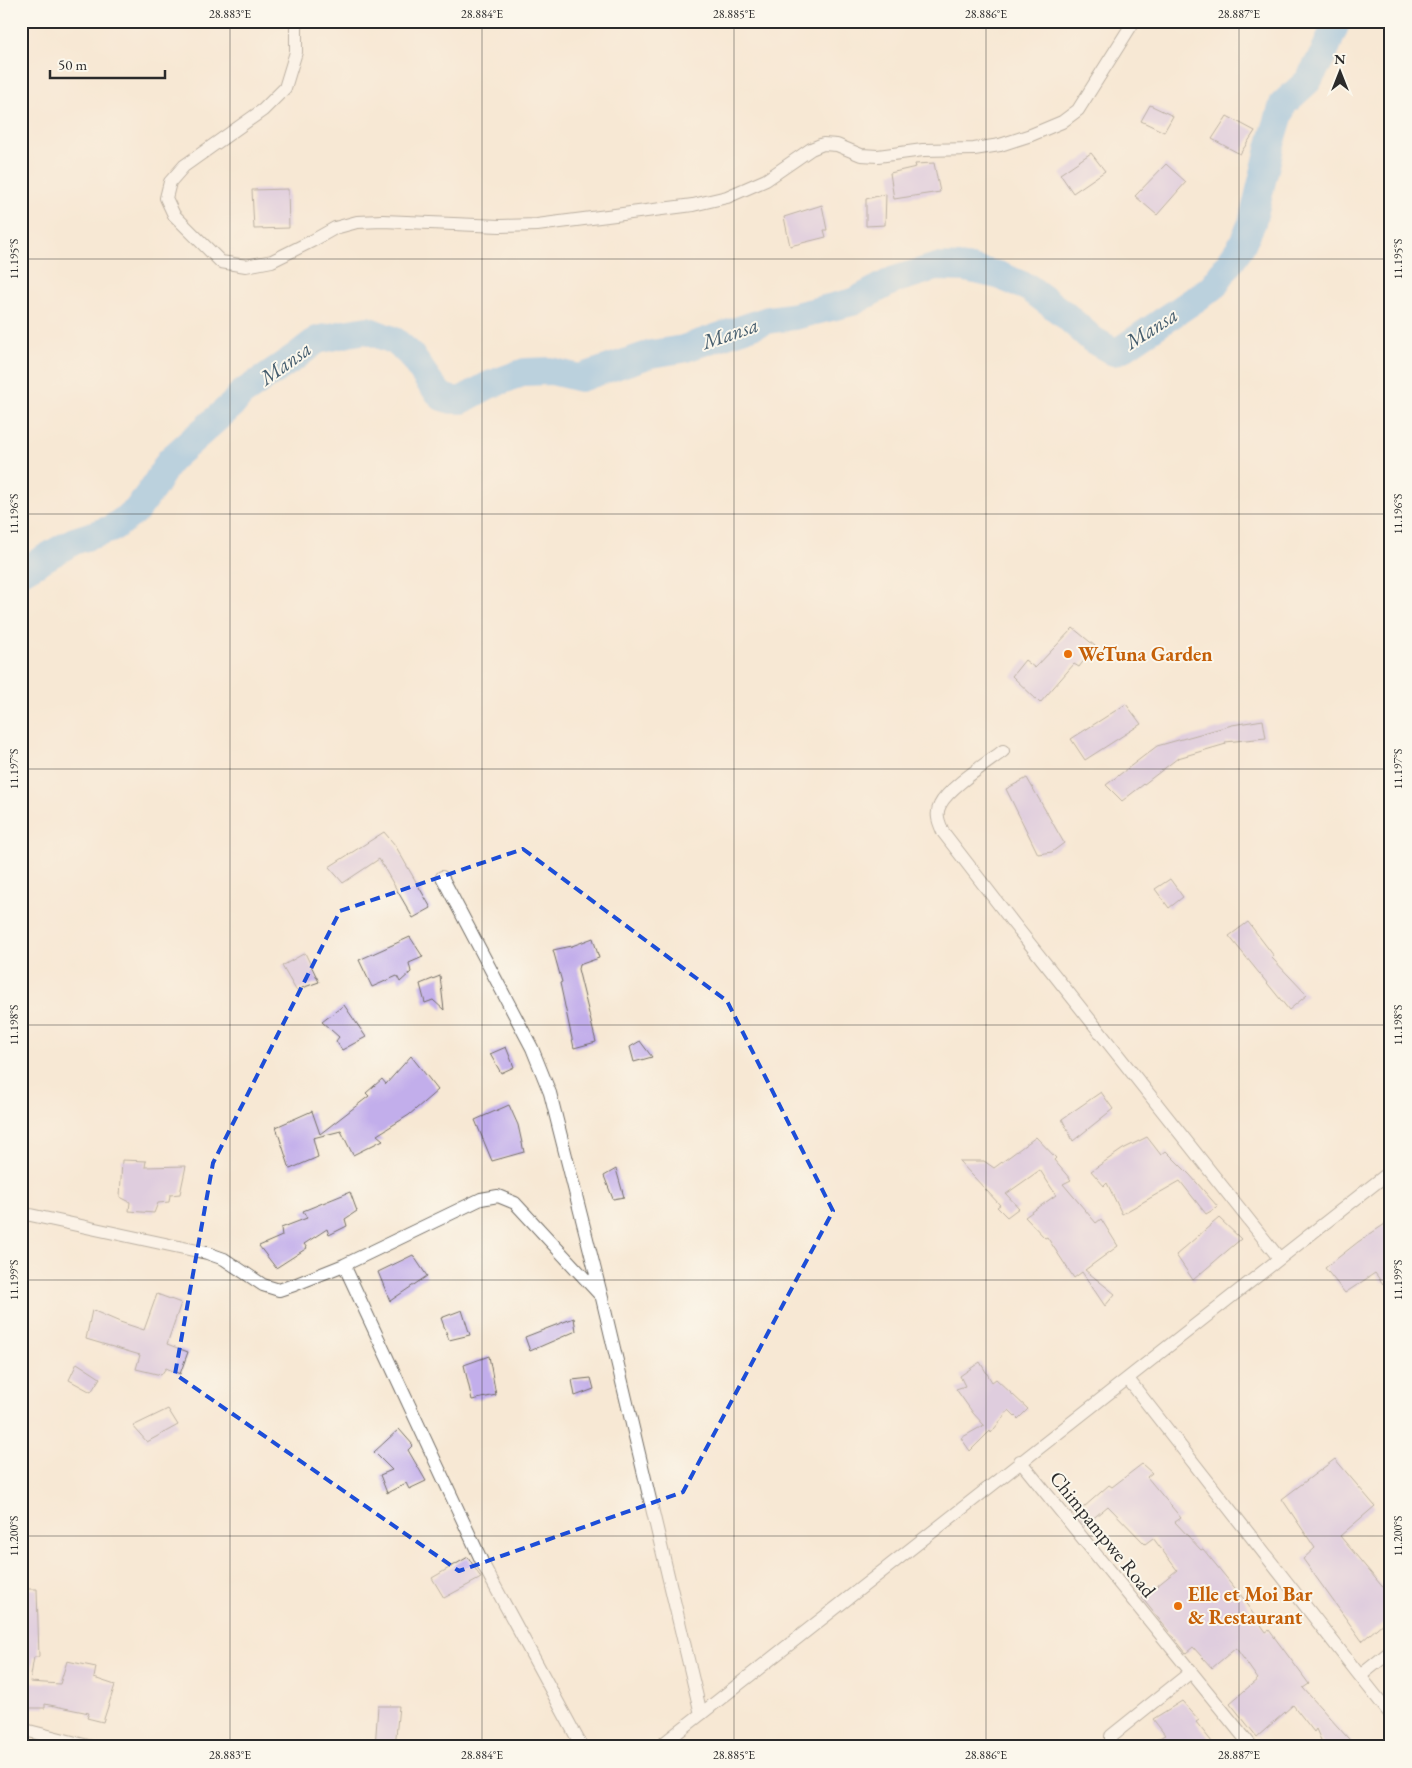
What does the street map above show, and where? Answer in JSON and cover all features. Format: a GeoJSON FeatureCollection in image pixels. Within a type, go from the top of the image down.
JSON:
{"type":"FeatureCollection","features":[{"type":"Feature","properties":{"kind":"street"},"geometry":{"type":"LineString","coordinates":[[296,21],[296,52],[285,88],[264,110],[184,166],[170,182],[166,198],[174,215],[221,262],[246,266],[272,261],[312,242],[335,228],[356,222],[383,221],[500,226],[537,225],[693,205],[727,197],[766,180],[811,149],[823,144],[837,145],[861,155],[878,156],[923,150],[974,149],[1000,145],[1062,122],[1078,110],[1134,21]]}},
{"type":"Feature","properties":{"kind":"street"},"geometry":{"type":"LineString","coordinates":[[1003,751],[948,793],[939,806],[938,821],[942,832],[1279,1258]]}},
{"type":"Feature","properties":{"kind":"street"},"geometry":{"type":"LineString","coordinates":[[442,877],[532,1048],[550,1093],[602,1298],[701,1714]]}},
{"type":"Feature","properties":{"kind":"street"},"geometry":{"type":"LineString","coordinates":[[659,1747],[1391,1170]]}},
{"type":"Feature","properties":{"kind":"street"},"geometry":{"type":"LineString","coordinates":[[21,1213],[207,1253],[224,1260],[263,1285],[279,1290],[344,1265],[481,1199],[498,1196],[515,1203],[602,1298]]}},
{"type":"Feature","properties":{"kind":"street"},"geometry":{"type":"LineString","coordinates":[[344,1265],[484,1566],[582,1747]]}},
{"type":"Feature","properties":{"kind":"street"},"geometry":{"type":"LineString","coordinates":[[1128,1379],[1391,1715]]}},
{"type":"Feature","properties":{"kind":"street","name":"Chimpampwe Road"},"geometry":{"type":"LineString","coordinates":[[1020,1462],[1252,1747]]}},
{"type":"Feature","properties":{"kind":"street"},"geometry":{"type":"LineString","coordinates":[[1360,1676],[1391,1651]]}},
{"type":"Feature","properties":{"kind":"street"},"geometry":{"type":"LineString","coordinates":[[1111,1747],[1111,1736],[1191,1672]]}},
{"type":"Feature","properties":{"kind":"street"},"geometry":{"type":"LineString","coordinates":[[21,1729],[92,1747]]}},
{"type":"Feature","properties":{"kind":"highlighted area"},"geometry":{"type":"Polygon","coordinates":[[[523,849],[727,1001],[833,1211],[683,1492],[459,1571],[175,1374],[213,1163],[340,911],[523,849]]]}},
{"type":"Feature","properties":{"kind":"building"},"geometry":{"type":"Polygon","coordinates":[[[1150,105],[1173,116],[1164,132],[1141,121],[1150,105]]]}},
{"type":"Feature","properties":{"kind":"building"},"geometry":{"type":"Polygon","coordinates":[[[1227,116],[1255,131],[1240,154],[1212,139],[1227,116]]]}},
{"type":"Feature","properties":{"kind":"building"},"geometry":{"type":"Polygon","coordinates":[[[1091,153],[1105,171],[1073,193],[1060,174],[1091,153]]]}},
{"type":"Feature","properties":{"kind":"building"},"geometry":{"type":"Polygon","coordinates":[[[934,163],[940,192],[894,199],[890,173],[916,167],[915,164],[934,163]]]}},
{"type":"Feature","properties":{"kind":"building"},"geometry":{"type":"Polygon","coordinates":[[[1166,164],[1186,182],[1157,215],[1135,196],[1166,164]]]}},
{"type":"Feature","properties":{"kind":"building"},"geometry":{"type":"Polygon","coordinates":[[[288,189],[289,228],[254,229],[252,190],[288,189]]]}},
{"type":"Feature","properties":{"kind":"building"},"geometry":{"type":"Polygon","coordinates":[[[886,194],[885,225],[866,226],[866,199],[886,194]]]}},
{"type":"Feature","properties":{"kind":"building"},"geometry":{"type":"Polygon","coordinates":[[[822,205],[827,230],[824,230],[826,237],[790,246],[784,217],[822,205]]]}},
{"type":"Feature","properties":{"kind":"building"},"geometry":{"type":"Polygon","coordinates":[[[1073,628],[1095,646],[1079,667],[1074,664],[1040,703],[1012,676],[1025,660],[1035,668],[1073,628]]]}},
{"type":"Feature","properties":{"kind":"building"},"geometry":{"type":"Polygon","coordinates":[[[1126,704],[1141,724],[1085,760],[1071,739],[1126,704]]]}},
{"type":"Feature","properties":{"kind":"building"},"geometry":{"type":"Polygon","coordinates":[[[1263,720],[1266,738],[1225,742],[1226,744],[1178,758],[1122,801],[1106,785],[1157,746],[1232,725],[1263,720]]]}},
{"type":"Feature","properties":{"kind":"building"},"geometry":{"type":"Polygon","coordinates":[[[1027,778],[1064,843],[1052,852],[1038,854],[1006,789],[1027,778]]]}},
{"type":"Feature","properties":{"kind":"building"},"geometry":{"type":"Polygon","coordinates":[[[384,832],[395,845],[431,908],[413,918],[379,859],[343,883],[329,867],[384,832]]]}},
{"type":"Feature","properties":{"kind":"building"},"geometry":{"type":"Polygon","coordinates":[[[1170,879],[1183,897],[1169,908],[1155,889],[1170,879]]]}},
{"type":"Feature","properties":{"kind":"building"},"geometry":{"type":"Polygon","coordinates":[[[1248,922],[1274,956],[1272,958],[1307,995],[1289,1010],[1229,936],[1248,922]]]}},
{"type":"Feature","properties":{"kind":"building"},"geometry":{"type":"Polygon","coordinates":[[[410,937],[423,957],[409,963],[411,972],[400,982],[397,976],[372,987],[359,960],[410,937]]]}},
{"type":"Feature","properties":{"kind":"building"},"geometry":{"type":"Polygon","coordinates":[[[593,938],[599,958],[579,965],[578,969],[596,1042],[574,1048],[560,983],[562,982],[553,950],[572,946],[593,938]]]}},
{"type":"Feature","properties":{"kind":"building"},"geometry":{"type":"Polygon","coordinates":[[[305,953],[319,982],[296,990],[282,966],[305,953]]]}},
{"type":"Feature","properties":{"kind":"building"},"geometry":{"type":"Polygon","coordinates":[[[440,976],[444,1010],[433,1000],[425,1003],[420,984],[440,976]]]}},
{"type":"Feature","properties":{"kind":"building"},"geometry":{"type":"Polygon","coordinates":[[[344,1005],[366,1037],[342,1050],[336,1041],[339,1037],[322,1022],[344,1005]]]}},
{"type":"Feature","properties":{"kind":"building"},"geometry":{"type":"Polygon","coordinates":[[[640,1041],[652,1057],[634,1062],[630,1047],[640,1041]]]}},
{"type":"Feature","properties":{"kind":"building"},"geometry":{"type":"Polygon","coordinates":[[[506,1047],[514,1067],[501,1073],[490,1054],[506,1047]]]}},
{"type":"Feature","properties":{"kind":"building"},"geometry":{"type":"Polygon","coordinates":[[[411,1056],[438,1090],[409,1115],[377,1135],[383,1140],[353,1155],[341,1131],[313,1138],[318,1157],[290,1169],[276,1127],[312,1111],[320,1134],[369,1096],[366,1093],[382,1079],[386,1084],[411,1056]]]}},
{"type":"Feature","properties":{"kind":"building"},"geometry":{"type":"Polygon","coordinates":[[[1101,1092],[1113,1109],[1073,1141],[1062,1119],[1101,1092]]]}},
{"type":"Feature","properties":{"kind":"building"},"geometry":{"type":"Polygon","coordinates":[[[509,1105],[518,1125],[524,1152],[492,1161],[475,1120],[509,1105]]]}},
{"type":"Feature","properties":{"kind":"building"},"geometry":{"type":"Polygon","coordinates":[[[1036,1137],[1056,1158],[1054,1160],[1071,1180],[1063,1184],[1096,1223],[1101,1219],[1118,1246],[1085,1270],[1115,1294],[1105,1306],[1082,1272],[1074,1278],[1047,1237],[1045,1238],[1025,1217],[1056,1195],[1040,1170],[1006,1194],[1019,1208],[1007,1217],[997,1207],[1000,1205],[959,1161],[984,1161],[994,1168],[1036,1137]]]}},
{"type":"Feature","properties":{"kind":"building"},"geometry":{"type":"Polygon","coordinates":[[[1147,1137],[1161,1155],[1166,1151],[1218,1207],[1206,1214],[1180,1181],[1122,1214],[1107,1183],[1104,1186],[1091,1171],[1123,1149],[1147,1137]]]}},
{"type":"Feature","properties":{"kind":"building"},"geometry":{"type":"Polygon","coordinates":[[[122,1160],[146,1161],[145,1167],[186,1166],[180,1194],[170,1195],[169,1202],[158,1203],[154,1213],[129,1211],[130,1202],[120,1197],[122,1160]]]}},
{"type":"Feature","properties":{"kind":"building"},"geometry":{"type":"Polygon","coordinates":[[[616,1169],[624,1197],[613,1199],[604,1176],[616,1169]]]}},
{"type":"Feature","properties":{"kind":"building"},"geometry":{"type":"Polygon","coordinates":[[[350,1192],[357,1211],[345,1219],[347,1226],[329,1235],[327,1229],[304,1244],[307,1248],[276,1268],[259,1246],[282,1236],[281,1228],[307,1218],[303,1211],[350,1192]]]}},
{"type":"Feature","properties":{"kind":"building"},"geometry":{"type":"Polygon","coordinates":[[[1219,1218],[1241,1239],[1193,1280],[1176,1255],[1219,1218]]]}},
{"type":"Feature","properties":{"kind":"building"},"geometry":{"type":"Polygon","coordinates":[[[1391,1220],[1391,1271],[1383,1284],[1375,1273],[1345,1293],[1325,1268],[1358,1242],[1391,1220]]]}},
{"type":"Feature","properties":{"kind":"building"},"geometry":{"type":"Polygon","coordinates":[[[413,1255],[427,1276],[390,1301],[378,1272],[413,1255]]]}},
{"type":"Feature","properties":{"kind":"building"},"geometry":{"type":"Polygon","coordinates":[[[157,1294],[181,1303],[167,1344],[188,1352],[180,1374],[166,1368],[161,1375],[136,1369],[140,1355],[86,1339],[92,1310],[144,1330],[157,1294]]]}},
{"type":"Feature","properties":{"kind":"building"},"geometry":{"type":"Polygon","coordinates":[[[462,1310],[470,1335],[449,1340],[441,1318],[462,1310]]]}},
{"type":"Feature","properties":{"kind":"building"},"geometry":{"type":"Polygon","coordinates":[[[574,1318],[576,1331],[530,1351],[525,1337],[574,1318]]]}},
{"type":"Feature","properties":{"kind":"building"},"geometry":{"type":"Polygon","coordinates":[[[489,1356],[496,1395],[472,1400],[464,1365],[489,1356]]]}},
{"type":"Feature","properties":{"kind":"building"},"geometry":{"type":"Polygon","coordinates":[[[980,1362],[992,1382],[996,1379],[1028,1409],[1018,1419],[1009,1410],[991,1433],[990,1431],[970,1451],[961,1438],[984,1425],[956,1389],[965,1386],[960,1376],[980,1362]]]}},
{"type":"Feature","properties":{"kind":"building"},"geometry":{"type":"Polygon","coordinates":[[[77,1363],[100,1378],[91,1392],[69,1380],[77,1363]]]}},
{"type":"Feature","properties":{"kind":"building"},"geometry":{"type":"Polygon","coordinates":[[[591,1378],[594,1389],[575,1396],[572,1380],[591,1378]]]}},
{"type":"Feature","properties":{"kind":"building"},"geometry":{"type":"Polygon","coordinates":[[[168,1409],[178,1425],[147,1442],[133,1426],[168,1409]]]}},
{"type":"Feature","properties":{"kind":"building"},"geometry":{"type":"Polygon","coordinates":[[[399,1429],[413,1445],[408,1450],[426,1481],[409,1489],[406,1483],[387,1493],[380,1475],[392,1470],[374,1452],[399,1429]]]}},
{"type":"Feature","properties":{"kind":"building"},"geometry":{"type":"Polygon","coordinates":[[[1335,1459],[1375,1506],[1340,1536],[1391,1597],[1391,1616],[1362,1641],[1303,1559],[1315,1548],[1282,1499],[1335,1459]]]}},
{"type":"Feature","properties":{"kind":"building"},"geometry":{"type":"Polygon","coordinates":[[[1142,1464],[1152,1473],[1147,1477],[1181,1518],[1175,1522],[1201,1550],[1203,1549],[1248,1604],[1266,1632],[1269,1630],[1309,1684],[1303,1688],[1356,1747],[1324,1747],[1316,1729],[1314,1732],[1293,1705],[1257,1737],[1230,1703],[1258,1679],[1236,1648],[1212,1668],[1193,1647],[1186,1653],[1142,1598],[1177,1570],[1153,1538],[1145,1544],[1108,1506],[1084,1526],[1076,1514],[1109,1485],[1112,1487],[1142,1464]]]}},
{"type":"Feature","properties":{"kind":"building"},"geometry":{"type":"Polygon","coordinates":[[[468,1557],[481,1578],[444,1598],[432,1578],[468,1557]]]}},
{"type":"Feature","properties":{"kind":"building"},"geometry":{"type":"Polygon","coordinates":[[[21,1589],[37,1589],[39,1657],[34,1657],[30,1682],[60,1684],[67,1661],[96,1667],[94,1678],[115,1685],[103,1722],[87,1718],[89,1713],[45,1704],[45,1708],[21,1708],[21,1589]]]}},
{"type":"Feature","properties":{"kind":"building"},"geometry":{"type":"Polygon","coordinates":[[[1182,1701],[1199,1720],[1196,1722],[1216,1747],[1142,1747],[1165,1735],[1153,1719],[1182,1701]]]}},
{"type":"Feature","properties":{"kind":"building"},"geometry":{"type":"Polygon","coordinates":[[[378,1706],[399,1706],[395,1747],[375,1747],[378,1706]]]}},
{"type":"Feature","properties":{"kind":"waterway","name":"Mansa"},"geometry":{"type":"LineString","coordinates":[[21,572],[74,541],[111,529],[136,511],[170,460],[232,405],[241,394],[317,340],[349,333],[367,330],[395,341],[410,354],[442,397],[462,400],[489,385],[525,372],[551,371],[580,378],[651,354],[683,349],[768,320],[795,316],[853,302],[894,280],[936,267],[966,268],[998,275],[1029,288],[1064,314],[1093,340],[1114,352],[1123,348],[1212,288],[1241,246],[1252,223],[1271,144],[1283,104],[1308,81],[1324,53],[1337,21]]}},
{"type":"Feature","properties":{"kind":"place","name":"WeTuna Garden"},"geometry":{"type":"Point","coordinates":[1068,654]}},
{"type":"Feature","properties":{"kind":"place","name":"Elle et Moi Bar & Restaurant"},"geometry":{"type":"Point","coordinates":[1178,1606]}}]}
